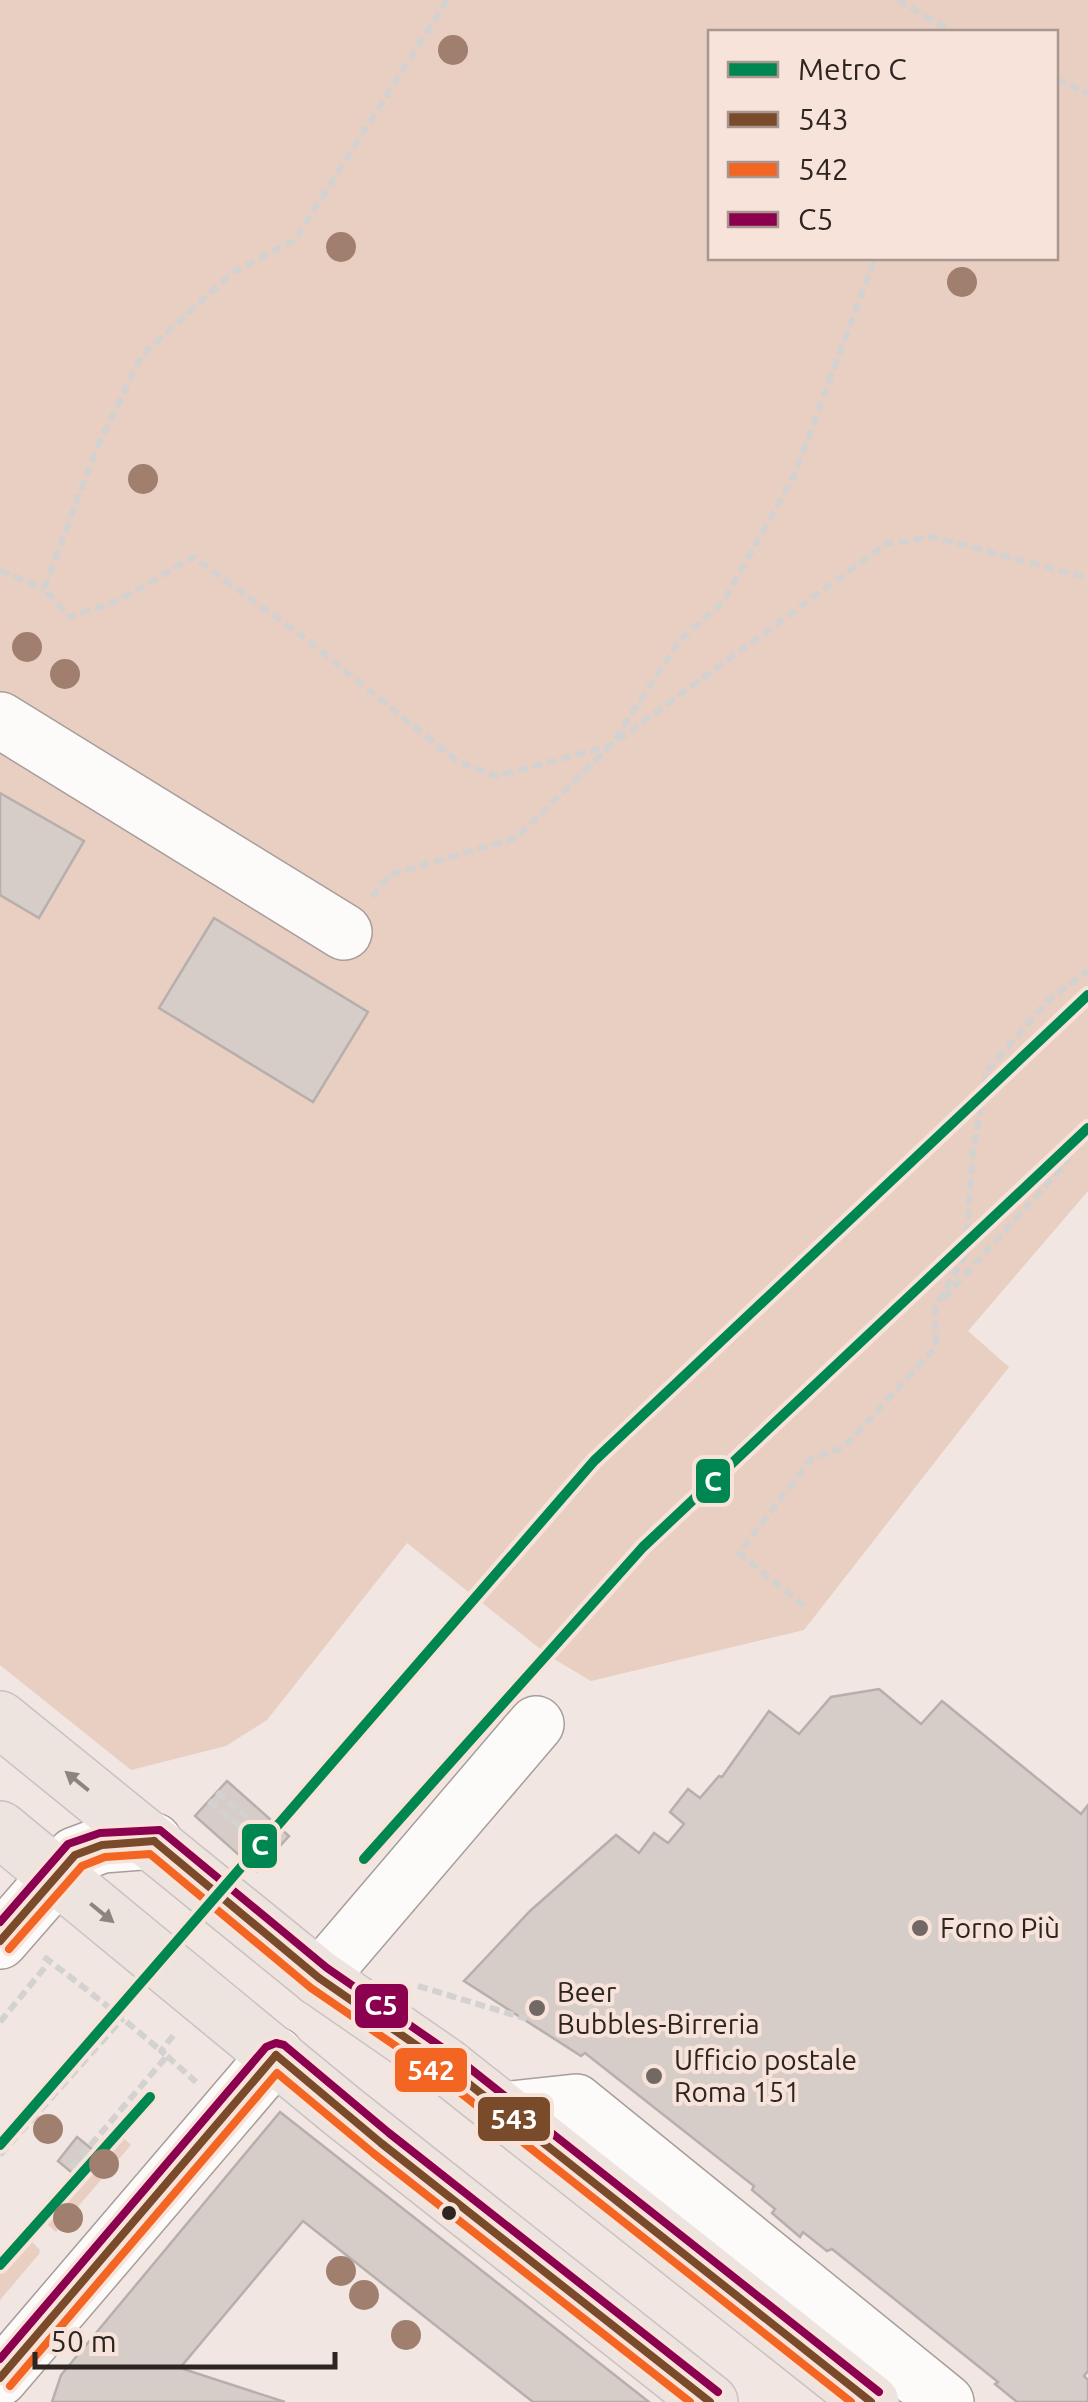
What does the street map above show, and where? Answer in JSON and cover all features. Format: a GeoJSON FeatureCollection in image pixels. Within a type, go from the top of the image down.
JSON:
{"type":"FeatureCollection","features":[{"type":"Feature","properties":{"kind":"main road"},"geometry":{"type":"LineString","coordinates":[[0,1719],[318,1978],[445,2065],[872,2402]]}},
{"type":"Feature","properties":{"kind":"main road"},"geometry":{"type":"LineString","coordinates":[[0,1829],[368,2132],[710,2402]]}},
{"type":"Feature","properties":{"kind":"street"},"geometry":{"type":"LineString","coordinates":[[0,720],[344,932]]}},
{"type":"Feature","properties":{"kind":"street"},"geometry":{"type":"LineString","coordinates":[[318,1978],[536,1724]]}},
{"type":"Feature","properties":{"kind":"street"},"geometry":{"type":"LineString","coordinates":[[18,1946],[55,1875],[82,1851],[154,1841]]}},
{"type":"Feature","properties":{"kind":"street"},"geometry":{"type":"LineString","coordinates":[[0,2378],[276,2055]]}},
{"type":"Feature","properties":{"kind":"street"},"geometry":{"type":"LineString","coordinates":[[502,2110],[576,2102],[946,2402]]}},
{"type":"Feature","properties":{"kind":"path"},"geometry":{"type":"LineString","coordinates":[[44,589],[98,448],[142,355],[233,272],[294,240],[447,0]]}},
{"type":"Feature","properties":{"kind":"path"},"geometry":{"type":"LineString","coordinates":[[898,0],[949,30]]}},
{"type":"Feature","properties":{"kind":"path"},"geometry":{"type":"LineString","coordinates":[[1058,80],[1088,94]]}},
{"type":"Feature","properties":{"kind":"path"},"geometry":{"type":"LineString","coordinates":[[0,570],[44,589],[70,617],[120,600],[193,557],[302,636],[458,762],[497,776],[610,746],[680,640],[724,602],[794,476],[874,260]]}},
{"type":"Feature","properties":{"kind":"path"},"geometry":{"type":"LineString","coordinates":[[344,932],[389,876],[516,838],[610,746],[886,544],[933,537],[1088,578]]}},
{"type":"Feature","properties":{"kind":"path"},"geometry":{"type":"LineString","coordinates":[[804,1606],[739,1553],[812,1458],[843,1448],[936,1348],[935,1307],[964,1256],[973,1152],[987,1070],[1048,1001],[1088,971]]}},
{"type":"Feature","properties":{"kind":"path"},"geometry":{"type":"LineString","coordinates":[[935,1307],[1060,1170],[1088,1128]]}},
{"type":"Feature","properties":{"kind":"path"},"geometry":{"type":"LineString","coordinates":[[216,1792],[272,1836]]}},
{"type":"Feature","properties":{"kind":"path"},"geometry":{"type":"LineString","coordinates":[[209,1801],[265,1848]]}},
{"type":"Feature","properties":{"kind":"path"},"geometry":{"type":"LineString","coordinates":[[18,1946],[50,1961],[202,2086]]}},
{"type":"Feature","properties":{"kind":"path"},"geometry":{"type":"LineString","coordinates":[[0,2022],[50,1961]]}},
{"type":"Feature","properties":{"kind":"path"},"geometry":{"type":"LineString","coordinates":[[410,1983],[527,2019]]}},
{"type":"Feature","properties":{"kind":"path"},"geometry":{"type":"LineString","coordinates":[[0,2155],[123,2018]]}},
{"type":"Feature","properties":{"kind":"path"},"geometry":{"type":"LineString","coordinates":[[71,2168],[164,2054],[186,2019]]}},
{"type":"Feature","properties":{"kind":"shaded area"},"geometry":{"type":"Polygon","coordinates":[[[0,0],[1088,0],[1088,1191],[968,1331],[1009,1367],[804,1630],[591,1681],[549,1656],[407,1543],[267,1720],[226,1746],[131,1770],[0,1665],[0,0]]]}},
{"type":"Feature","properties":{"kind":"shaded area"},"geometry":{"type":"Polygon","coordinates":[[[119,2134],[131,2145],[56,2232],[44,2222],[57,2192],[72,2179],[78,2181],[119,2134]]]}},
{"type":"Feature","properties":{"kind":"shaded area"},"geometry":{"type":"Polygon","coordinates":[[[32,2242],[39,2254],[0,2300],[0,2254],[32,2242]]]}},
{"type":"Feature","properties":{"kind":"building"},"geometry":{"type":"Polygon","coordinates":[[[0,793],[84,841],[39,918],[0,895],[0,793]]]}},
{"type":"Feature","properties":{"kind":"building"},"geometry":{"type":"Polygon","coordinates":[[[214,918],[368,1012],[313,1102],[159,1008],[214,918]]]}},
{"type":"Feature","properties":{"kind":"building"},"geometry":{"type":"Polygon","coordinates":[[[879,1689],[921,1724],[942,1701],[1081,1814],[1088,1805],[1088,2371],[1084,2376],[1088,2380],[1088,2402],[1017,2402],[995,2384],[998,2382],[832,2249],[827,2251],[803,2232],[800,2237],[772,2213],[775,2209],[752,2190],[754,2186],[585,2053],[581,2056],[464,1981],[530,1911],[616,1835],[639,1853],[654,1833],[668,1843],[684,1824],[670,1812],[688,1789],[700,1798],[722,1777],[769,1711],[799,1734],[831,1697],[879,1689]]]}},
{"type":"Feature","properties":{"kind":"building"},"geometry":{"type":"Polygon","coordinates":[[[227,1781],[289,1836],[257,1871],[195,1816],[227,1781]]]}},
{"type":"Feature","properties":{"kind":"building"},"geometry":{"type":"Polygon","coordinates":[[[280,2112],[649,2402],[533,2402],[303,2221],[180,2368],[285,2402],[52,2402],[61,2375],[280,2112]]]}},
{"type":"Feature","properties":{"kind":"building"},"geometry":{"type":"Polygon","coordinates":[[[77,2137],[97,2153],[77,2177],[58,2161],[77,2137]]]}},
{"type":"Feature","properties":{"kind":"metro line","name":"C"},"geometry":{"type":"LineString","coordinates":[[0,2145],[594,1461],[1088,995]]}},
{"type":"Feature","properties":{"kind":"metro line","name":"C"},"geometry":{"type":"LineString","coordinates":[[364,1859],[643,1547],[1088,1128]]}},
{"type":"Feature","properties":{"kind":"metro line","name":"C"},"geometry":{"type":"LineString","coordinates":[[0,2265],[150,2097]]}},
{"type":"Feature","properties":{"kind":"transit line","name":"C5"},"geometry":{"type":"LineString","coordinates":[[0,1922],[68,1844],[100,1833],[160,1830],[327,1968],[453,2055],[879,2392]]}},
{"type":"Feature","properties":{"kind":"transit line","name":"543"},"geometry":{"type":"LineString","coordinates":[[154,1841],[319,1978],[445,2065],[871,2402]]}},
{"type":"Feature","properties":{"kind":"transit line","name":"543"},"geometry":{"type":"LineString","coordinates":[[0,1941],[75,1855],[102,1845],[154,1841]]}},
{"type":"Feature","properties":{"kind":"transit line","name":"542"},"geometry":{"type":"LineString","coordinates":[[9,1949],[82,1866],[105,1857],[150,1854],[311,1988],[438,2075],[851,2402]]}},
{"type":"Feature","properties":{"kind":"transit line","name":"C5"},"geometry":{"type":"LineString","coordinates":[[0,2359],[266,2047],[276,2043],[284,2045],[389,2133],[718,2392]]}},
{"type":"Feature","properties":{"kind":"transit line","name":"543"},"geometry":{"type":"LineString","coordinates":[[276,2055],[381,2143],[710,2402]]}},
{"type":"Feature","properties":{"kind":"transit line","name":"543"},"geometry":{"type":"LineString","coordinates":[[0,2378],[276,2055]]}},
{"type":"Feature","properties":{"kind":"transit line","name":"542"},"geometry":{"type":"LineString","coordinates":[[10,2386],[277,2073],[690,2402]]}},
{"type":"Feature","properties":{"kind":"place","name":"Forno Più"},"geometry":{"type":"Point","coordinates":[920,1928]}},
{"type":"Feature","properties":{"kind":"place","name":"Beer Bubbles-Birreria"},"geometry":{"type":"Point","coordinates":[537,2008]}},
{"type":"Feature","properties":{"kind":"place","name":"Ufficio postale Roma 151"},"geometry":{"type":"Point","coordinates":[654,2076]}}]}
